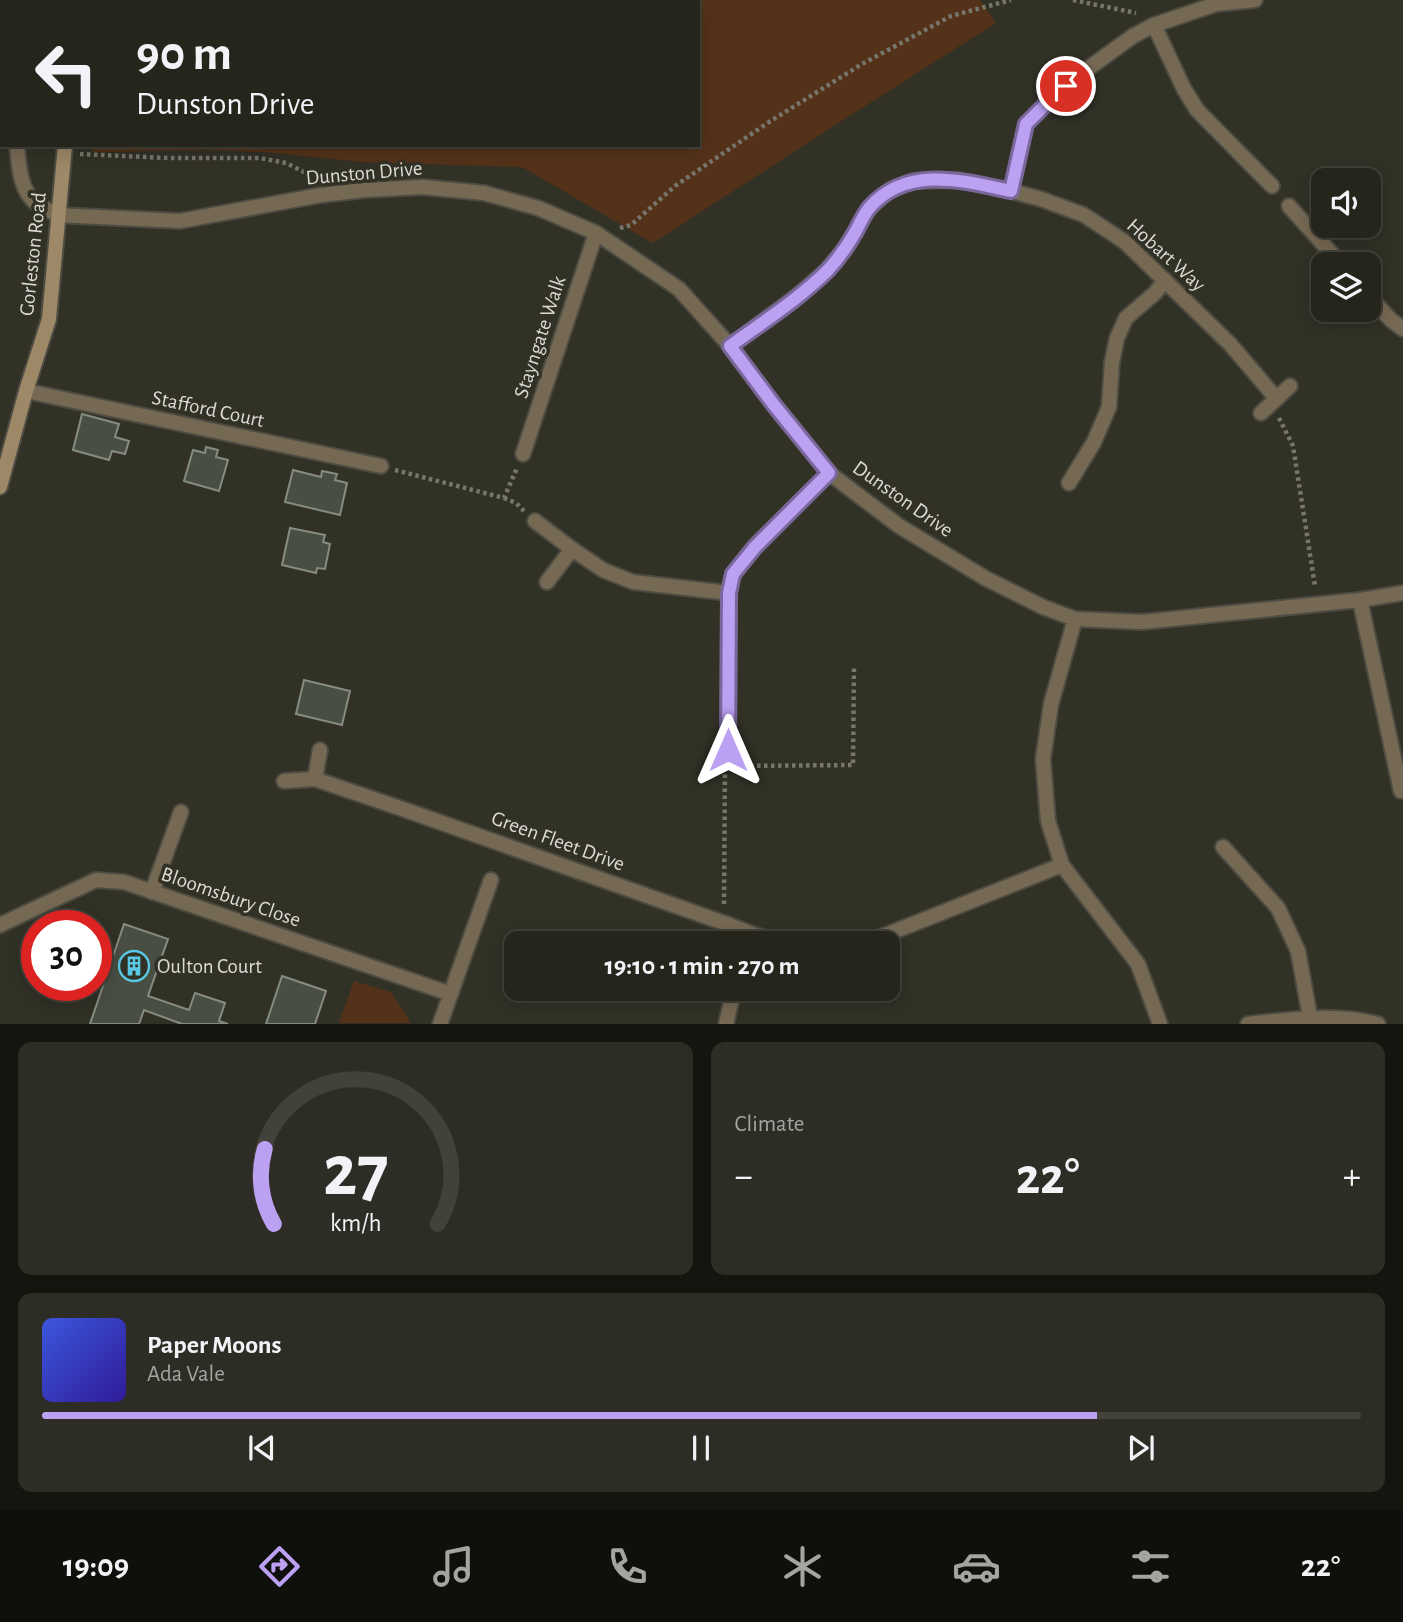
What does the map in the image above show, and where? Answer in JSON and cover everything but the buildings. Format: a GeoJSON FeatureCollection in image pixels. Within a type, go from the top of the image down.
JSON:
{"type":"FeatureCollection","features":[{"type":"Feature","properties":{"kind":"main road","name":"Gorleston Road"},"geometry":{"type":"LineString","coordinates":[[0,487],[49,319],[65,149]]}},
{"type":"Feature","properties":{"kind":"street"},"geometry":{"type":"LineString","coordinates":[[1011,191],[1026,124],[1082,73],[1154,24],[1216,2],[1255,0]]}},
{"type":"Feature","properties":{"kind":"street"},"geometry":{"type":"LineString","coordinates":[[1154,24],[1184,89],[1197,110],[1272,186]]}},
{"type":"Feature","properties":{"kind":"street"},"geometry":{"type":"LineString","coordinates":[[18,147],[19,172],[24,187],[36,203],[58,215]]}},
{"type":"Feature","properties":{"kind":"street","name":"Hobart Way"},"geometry":{"type":"LineString","coordinates":[[730,346],[826,271],[845,248],[869,208],[890,191],[913,181],[958,180],[1011,191],[1084,215],[1125,242],[1230,344],[1269,406]]}},
{"type":"Feature","properties":{"kind":"street","name":"Dunston Drive"},"geometry":{"type":"LineString","coordinates":[[58,215],[180,220],[321,195],[422,187],[484,193],[538,208],[596,233],[679,289],[730,346],[829,473],[899,526],[985,578],[1044,607],[1075,619],[1142,622],[1360,600],[1403,593]]}},
{"type":"Feature","properties":{"kind":"street"},"geometry":{"type":"LineString","coordinates":[[1289,206],[1330,252]]}},
{"type":"Feature","properties":{"kind":"street","name":"Stayngate Walk"},"geometry":{"type":"LineString","coordinates":[[523,454],[596,233]]}},
{"type":"Feature","properties":{"kind":"street"},"geometry":{"type":"LineString","coordinates":[[1069,483],[1094,442],[1110,407],[1112,362],[1117,338],[1126,318],[1166,280]]}},
{"type":"Feature","properties":{"kind":"street"},"geometry":{"type":"LineString","coordinates":[[1381,309],[1403,329]]}},
{"type":"Feature","properties":{"kind":"street"},"geometry":{"type":"LineString","coordinates":[[1269,406],[1290,386]]}},
{"type":"Feature","properties":{"kind":"street","name":"Stafford Court"},"geometry":{"type":"LineString","coordinates":[[26,391],[381,466]]}},
{"type":"Feature","properties":{"kind":"street"},"geometry":{"type":"LineString","coordinates":[[728,750],[729,593],[733,574],[755,547],[829,473]]}},
{"type":"Feature","properties":{"kind":"street"},"geometry":{"type":"LineString","coordinates":[[535,521],[603,570],[633,582],[729,593]]}},
{"type":"Feature","properties":{"kind":"street"},"geometry":{"type":"LineString","coordinates":[[547,582],[572,549]]}},
{"type":"Feature","properties":{"kind":"street"},"geometry":{"type":"LineString","coordinates":[[1360,600],[1401,791]]}},
{"type":"Feature","properties":{"kind":"street"},"geometry":{"type":"LineString","coordinates":[[1075,619],[1051,704],[1044,759],[1048,821],[1062,865],[1138,964],[1160,1024]]}},
{"type":"Feature","properties":{"kind":"street"},"geometry":{"type":"LineString","coordinates":[[315,779],[320,750]]}},
{"type":"Feature","properties":{"kind":"street","name":"Green Fleet Drive"},"geometry":{"type":"LineString","coordinates":[[284,781],[315,779],[724,923],[738,931]]}},
{"type":"Feature","properties":{"kind":"street"},"geometry":{"type":"LineString","coordinates":[[152,892],[181,812]]}},
{"type":"Feature","properties":{"kind":"street"},"geometry":{"type":"LineString","coordinates":[[1223,846],[1278,908],[1298,951],[1310,1017]]}},
{"type":"Feature","properties":{"kind":"street"},"geometry":{"type":"LineString","coordinates":[[895,931],[1062,865]]}},
{"type":"Feature","properties":{"kind":"street","name":"Bloomsbury Close"},"geometry":{"type":"LineString","coordinates":[[0,925],[96,880],[124,882],[451,994]]}},
{"type":"Feature","properties":{"kind":"street"},"geometry":{"type":"LineString","coordinates":[[440,1024],[491,880]]}},
{"type":"Feature","properties":{"kind":"street"},"geometry":{"type":"LineString","coordinates":[[726,1024],[731,1001]]}},
{"type":"Feature","properties":{"kind":"street"},"geometry":{"type":"LineString","coordinates":[[1248,1024],[1310,1017],[1366,1020],[1378,1024]]}},
{"type":"Feature","properties":{"kind":"path"},"geometry":{"type":"LineString","coordinates":[[621,228],[631,225],[675,186],[758,129],[862,64],[951,16],[1011,0]]}},
{"type":"Feature","properties":{"kind":"path"},"geometry":{"type":"LineString","coordinates":[[1073,0],[1136,13]]}},
{"type":"Feature","properties":{"kind":"path"},"geometry":{"type":"LineString","coordinates":[[65,149],[168,158],[260,158],[286,163],[314,177]]}},
{"type":"Feature","properties":{"kind":"path"},"geometry":{"type":"LineString","coordinates":[[1269,406],[1280,418],[1293,446],[1318,604]]}},
{"type":"Feature","properties":{"kind":"path"},"geometry":{"type":"LineString","coordinates":[[381,466],[504,498],[523,454]]}},
{"type":"Feature","properties":{"kind":"path"},"geometry":{"type":"LineString","coordinates":[[725,766],[853,765],[854,666]]}},
{"type":"Feature","properties":{"kind":"path"},"geometry":{"type":"LineString","coordinates":[[724,923],[725,766],[728,750]]}},
{"type":"Feature","properties":{"kind":"shaded area"},"geometry":{"type":"Polygon","coordinates":[[[700,0],[980,0],[996,23],[653,243],[522,167],[362,162],[264,152],[207,150],[93,152],[93,147],[700,147],[700,0]]]}},
{"type":"Feature","properties":{"kind":"shaded area"},"geometry":{"type":"Polygon","coordinates":[[[354,981],[391,992],[411,1023],[339,1023],[354,981]]]}},
{"type":"Feature","properties":{"kind":"place","name":"Oulton Court"},"geometry":{"type":"Point","coordinates":[134,966]}},
{"type":"Feature","properties":{"kind":"route"},"geometry":{"type":"LineString","coordinates":[[728,750],[729,593],[733,574],[755,547],[829,473],[730,346],[826,271],[845,248],[869,208],[890,191],[913,181],[958,180],[1011,191],[1026,124],[1066,86]]}}]}
